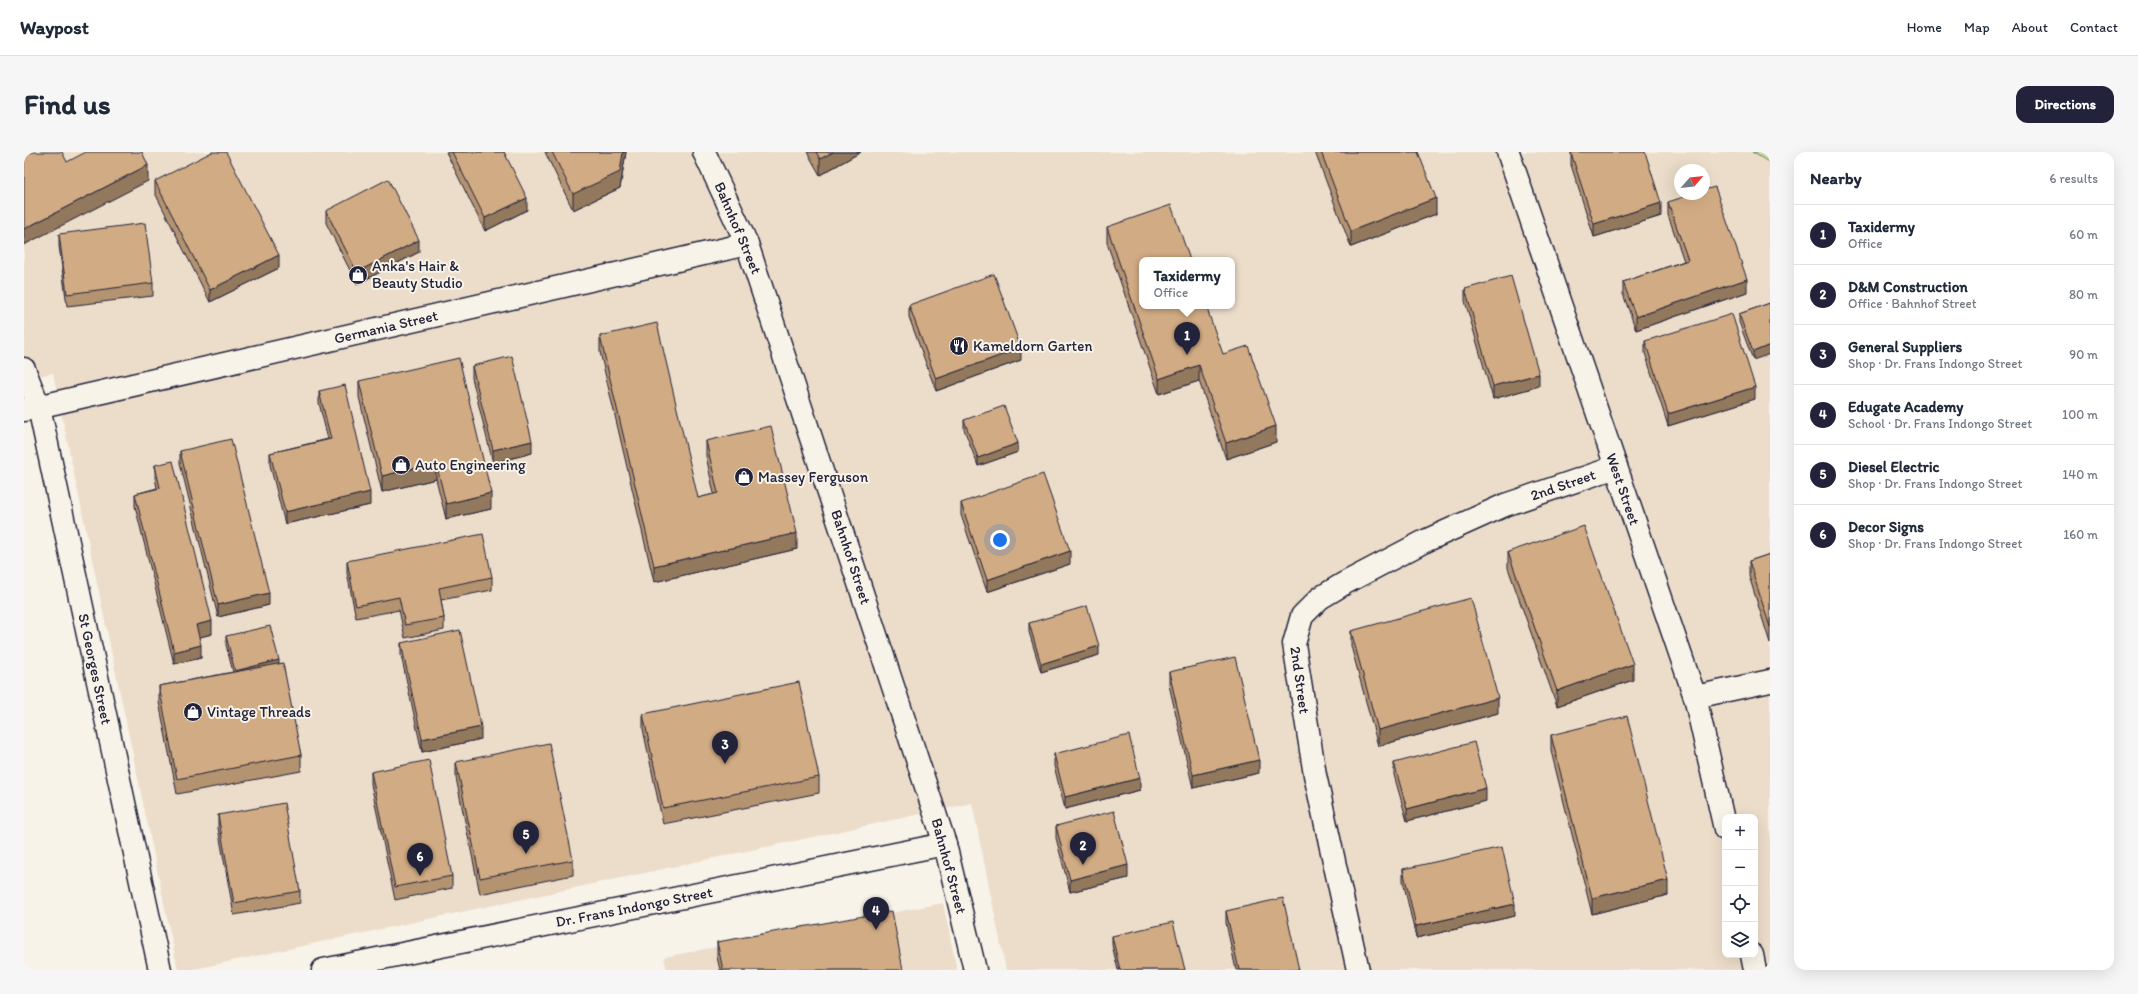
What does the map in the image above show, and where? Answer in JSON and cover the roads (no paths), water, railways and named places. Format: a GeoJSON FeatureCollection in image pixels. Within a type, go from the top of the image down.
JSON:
{"type":"FeatureCollection","features":[{"type":"Feature","properties":{"kind":"street","name":"Bahnhof Street"},"geometry":{"type":"LineString","coordinates":[[704,152],[748,244],[945,844],[975,970]]}},
{"type":"Feature","properties":{"kind":"street","name":"West Street"},"geometry":{"type":"LineString","coordinates":[[1508,152],[1695,697],[1722,816]]}},
{"type":"Feature","properties":{"kind":"street","name":"Germania Street"},"geometry":{"type":"LineString","coordinates":[[31,408],[748,244]]}},
{"type":"Feature","properties":{"kind":"street","name":"St Georges Street"},"geometry":{"type":"LineString","coordinates":[[24,369],[31,408],[160,970]]}},
{"type":"Feature","properties":{"kind":"street","name":"2nd Street"},"geometry":{"type":"LineString","coordinates":[[1358,970],[1315,775],[1295,651],[1294,644],[1302,616],[1320,598],[1423,542],[1505,505],[1616,468]]}},
{"type":"Feature","properties":{"kind":"street"},"geometry":{"type":"LineString","coordinates":[[1695,697],[1770,681]]}},
{"type":"Feature","properties":{"kind":"street","name":"Dr. Frans Indongo Street"},"geometry":{"type":"LineString","coordinates":[[323,970],[945,844]]}},
{"type":"Feature","properties":{"kind":"street"},"geometry":{"type":"LineString","coordinates":[[1753,958],[1755,970]]}},
{"type":"Feature","properties":{"kind":"place","name":"Anka's Hair & Beauty Studio"},"geometry":{"type":"Point","coordinates":[358,275]}},
{"type":"Feature","properties":{"kind":"place","name":"Kameldorn Garten"},"geometry":{"type":"Point","coordinates":[959,346]}},
{"type":"Feature","properties":{"kind":"place","name":"Taxidermy"},"geometry":{"type":"Point","coordinates":[1187,355]}},
{"type":"Feature","properties":{"kind":"place","name":"Auto Engineering"},"geometry":{"type":"Point","coordinates":[401,465]}},
{"type":"Feature","properties":{"kind":"place","name":"Massey Ferguson"},"geometry":{"type":"Point","coordinates":[744,477]}},
{"type":"Feature","properties":{"kind":"place","name":"Vintage Threads"},"geometry":{"type":"Point","coordinates":[193,712]}},
{"type":"Feature","properties":{"kind":"place","name":"General Suppliers"},"geometry":{"type":"Point","coordinates":[725,764]}},
{"type":"Feature","properties":{"kind":"place","name":"Diesel Electric"},"geometry":{"type":"Point","coordinates":[526,854]}},
{"type":"Feature","properties":{"kind":"place","name":"D&M Construction"},"geometry":{"type":"Point","coordinates":[1083,865]}},
{"type":"Feature","properties":{"kind":"place","name":"Decor Signs"},"geometry":{"type":"Point","coordinates":[420,876]}},
{"type":"Feature","properties":{"kind":"place","name":"Edugate Academy"},"geometry":{"type":"Point","coordinates":[876,930]}}]}
